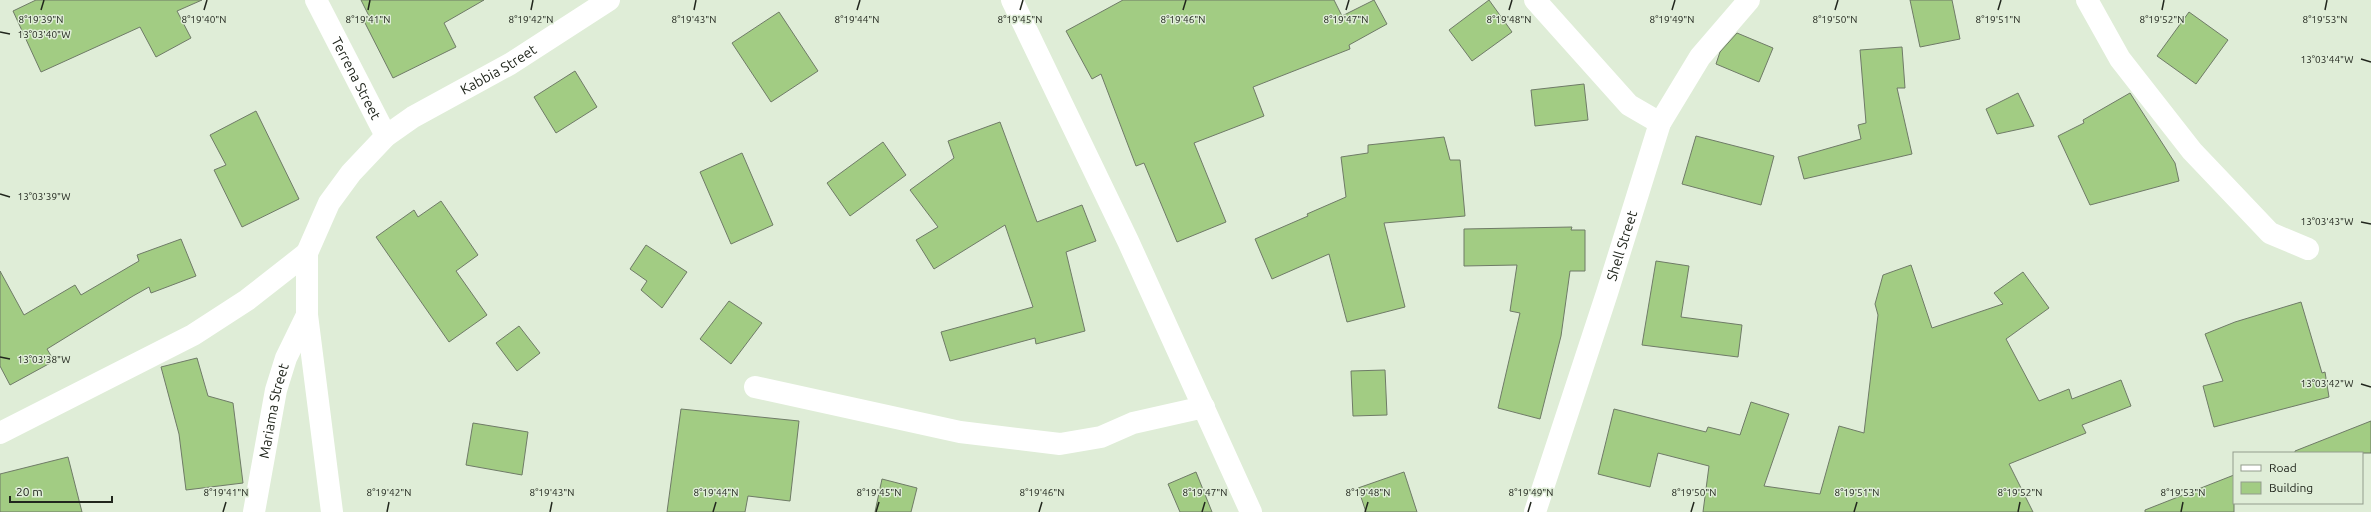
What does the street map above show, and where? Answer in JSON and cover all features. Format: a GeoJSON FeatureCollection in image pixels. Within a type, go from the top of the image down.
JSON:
{"type":"FeatureCollection","features":[{"type":"Feature","properties":{"kind":"street","name":"Terrena Street"},"geometry":{"type":"LineString","coordinates":[[316,0],[386,136]]}},
{"type":"Feature","properties":{"kind":"street","name":"Kabbia Street"},"geometry":{"type":"LineString","coordinates":[[386,136],[413,117],[510,64],[609,0]]}},
{"type":"Feature","properties":{"kind":"street"},"geometry":{"type":"LineString","coordinates":[[1012,0],[1204,407],[1251,512]]}},
{"type":"Feature","properties":{"kind":"street"},"geometry":{"type":"LineString","coordinates":[[1535,0],[1629,105],[1660,123]]}},
{"type":"Feature","properties":{"kind":"street","name":"Shell Street"},"geometry":{"type":"LineString","coordinates":[[1535,512],[1605,300],[1660,123],[1700,57],[1749,0]]}},
{"type":"Feature","properties":{"kind":"street"},"geometry":{"type":"LineString","coordinates":[[2087,0],[2120,59],[2192,151],[2270,233],[2308,249]]}},
{"type":"Feature","properties":{"kind":"street"},"geometry":{"type":"LineString","coordinates":[[332,512],[307,315],[307,252],[329,203],[351,174],[386,136]]}},
{"type":"Feature","properties":{"kind":"street"},"geometry":{"type":"LineString","coordinates":[[0,433],[193,335],[247,300],[307,252]]}},
{"type":"Feature","properties":{"kind":"street","name":"Mariama Street"},"geometry":{"type":"LineString","coordinates":[[254,512],[276,390],[286,358],[307,315]]}},
{"type":"Feature","properties":{"kind":"street"},"geometry":{"type":"LineString","coordinates":[[755,388],[960,432],[1060,444],[1101,437],[1133,423],[1204,407]]}},
{"type":"Feature","properties":{"kind":"building"},"geometry":{"type":"Polygon","coordinates":[[[36,0],[202,0],[177,11],[191,38],[156,57],[140,27],[41,72],[13,11],[36,0]]]}},
{"type":"Feature","properties":{"kind":"building"},"geometry":{"type":"Polygon","coordinates":[[[361,0],[484,0],[444,23],[456,47],[393,78],[364,21],[370,18],[361,0]]]}},
{"type":"Feature","properties":{"kind":"building"},"geometry":{"type":"Polygon","coordinates":[[[1123,0],[1334,0],[1342,16],[1374,0],[1387,24],[1349,45],[1350,49],[1253,87],[1264,116],[1194,143],[1226,222],[1177,242],[1144,163],[1136,166],[1101,74],[1092,79],[1066,31],[1123,0]]]}},
{"type":"Feature","properties":{"kind":"building"},"geometry":{"type":"Polygon","coordinates":[[[1489,0],[1512,32],[1472,61],[1449,30],[1489,0]]]}},
{"type":"Feature","properties":{"kind":"building"},"geometry":{"type":"Polygon","coordinates":[[[1910,0],[1952,0],[1960,39],[1920,47],[1910,0]]]}},
{"type":"Feature","properties":{"kind":"building"},"geometry":{"type":"Polygon","coordinates":[[[779,12],[818,71],[771,102],[732,43],[779,12]]]}},
{"type":"Feature","properties":{"kind":"building"},"geometry":{"type":"Polygon","coordinates":[[[2189,12],[2228,40],[2196,84],[2157,56],[2189,12]]]}},
{"type":"Feature","properties":{"kind":"building"},"geometry":{"type":"Polygon","coordinates":[[[1737,33],[1773,48],[1759,82],[1716,64],[1720,52],[1737,33]]]}},
{"type":"Feature","properties":{"kind":"building"},"geometry":{"type":"Polygon","coordinates":[[[1902,47],[1905,88],[1897,88],[1912,154],[1804,179],[1798,157],[1861,139],[1858,125],[1866,123],[1860,50],[1902,47]]]}},
{"type":"Feature","properties":{"kind":"building"},"geometry":{"type":"Polygon","coordinates":[[[575,71],[597,107],[556,133],[534,97],[575,71]]]}},
{"type":"Feature","properties":{"kind":"building"},"geometry":{"type":"Polygon","coordinates":[[[1584,84],[1588,120],[1535,126],[1531,90],[1584,84]]]}},
{"type":"Feature","properties":{"kind":"building"},"geometry":{"type":"Polygon","coordinates":[[[2018,93],[2034,126],[1997,134],[1986,109],[2018,93]]]}},
{"type":"Feature","properties":{"kind":"building"},"geometry":{"type":"Polygon","coordinates":[[[2130,93],[2175,163],[2179,181],[2090,205],[2058,136],[2084,123],[2083,120],[2130,93]]]}},
{"type":"Feature","properties":{"kind":"building"},"geometry":{"type":"Polygon","coordinates":[[[256,111],[299,199],[242,227],[214,170],[226,165],[210,135],[256,111]]]}},
{"type":"Feature","properties":{"kind":"building"},"geometry":{"type":"Polygon","coordinates":[[[1000,122],[1037,222],[1082,205],[1096,241],[1066,252],[1085,331],[1036,344],[1035,338],[950,361],[941,332],[1033,307],[1005,225],[934,269],[916,240],[938,227],[910,190],[954,158],[948,141],[1000,122]]]}},
{"type":"Feature","properties":{"kind":"building"},"geometry":{"type":"Polygon","coordinates":[[[1696,136],[1774,156],[1761,205],[1682,184],[1696,136]]]}},
{"type":"Feature","properties":{"kind":"building"},"geometry":{"type":"Polygon","coordinates":[[[1444,137],[1450,160],[1460,160],[1465,216],[1384,223],[1405,307],[1347,322],[1329,254],[1272,279],[1255,239],[1308,216],[1307,214],[1346,197],[1341,157],[1368,153],[1368,145],[1444,137]]]}},
{"type":"Feature","properties":{"kind":"building"},"geometry":{"type":"Polygon","coordinates":[[[883,142],[906,175],[850,216],[827,183],[883,142]]]}},
{"type":"Feature","properties":{"kind":"building"},"geometry":{"type":"Polygon","coordinates":[[[742,153],[773,225],[731,244],[700,172],[742,153]]]}},
{"type":"Feature","properties":{"kind":"building"},"geometry":{"type":"Polygon","coordinates":[[[441,201],[478,255],[456,271],[487,315],[449,342],[376,237],[414,210],[418,217],[441,201]]]}},
{"type":"Feature","properties":{"kind":"building"},"geometry":{"type":"Polygon","coordinates":[[[1572,227],[1571,230],[1585,230],[1585,271],[1570,271],[1561,336],[1540,419],[1498,408],[1520,313],[1510,311],[1517,265],[1464,266],[1464,229],[1572,227]]]}},
{"type":"Feature","properties":{"kind":"building"},"geometry":{"type":"Polygon","coordinates":[[[181,239],[196,276],[151,293],[149,287],[133,296],[47,349],[54,361],[10,385],[0,366],[0,271],[24,315],[75,285],[81,295],[139,261],[137,255],[181,239]]]}},
{"type":"Feature","properties":{"kind":"building"},"geometry":{"type":"Polygon","coordinates":[[[646,245],[687,272],[662,308],[641,290],[647,281],[630,269],[646,245]]]}},
{"type":"Feature","properties":{"kind":"building"},"geometry":{"type":"Polygon","coordinates":[[[1656,261],[1689,266],[1681,317],[1742,325],[1738,357],[1642,345],[1656,261]]]}},
{"type":"Feature","properties":{"kind":"building"},"geometry":{"type":"Polygon","coordinates":[[[1911,265],[1932,328],[2003,304],[1994,293],[2023,272],[2049,308],[2006,339],[2039,401],[2069,389],[2072,399],[2121,380],[2131,406],[2082,425],[2086,433],[2009,464],[2033,512],[1703,512],[1709,466],[1658,453],[1650,487],[1598,474],[1614,409],[1706,432],[1708,427],[1740,435],[1751,402],[1789,414],[1764,486],[1820,494],[1839,426],[1864,433],[1878,315],[1875,304],[1883,275],[1911,265]]]}},
{"type":"Feature","properties":{"kind":"building"},"geometry":{"type":"Polygon","coordinates":[[[729,301],[762,323],[731,364],[700,339],[729,301]]]}},
{"type":"Feature","properties":{"kind":"building"},"geometry":{"type":"Polygon","coordinates":[[[2301,302],[2322,373],[2325,372],[2329,397],[2214,427],[2203,386],[2223,381],[2205,334],[2235,322],[2301,302]]]}},
{"type":"Feature","properties":{"kind":"building"},"geometry":{"type":"Polygon","coordinates":[[[519,326],[540,353],[517,371],[496,343],[519,326]]]}},
{"type":"Feature","properties":{"kind":"building"},"geometry":{"type":"Polygon","coordinates":[[[197,358],[208,396],[233,403],[243,483],[186,490],[179,434],[161,367],[197,358]]]}},
{"type":"Feature","properties":{"kind":"building"},"geometry":{"type":"Polygon","coordinates":[[[1385,370],[1387,415],[1353,416],[1351,371],[1385,370]]]}},
{"type":"Feature","properties":{"kind":"building"},"geometry":{"type":"Polygon","coordinates":[[[681,409],[799,421],[790,501],[748,496],[745,512],[667,512],[681,409]]]}},
{"type":"Feature","properties":{"kind":"building"},"geometry":{"type":"Polygon","coordinates":[[[2371,421],[2371,453],[2295,451],[2371,421]]]}},
{"type":"Feature","properties":{"kind":"building"},"geometry":{"type":"Polygon","coordinates":[[[473,423],[528,432],[522,475],[466,465],[473,423]]]}},
{"type":"Feature","properties":{"kind":"building"},"geometry":{"type":"Polygon","coordinates":[[[68,457],[82,512],[0,512],[0,474],[68,457]]]}},
{"type":"Feature","properties":{"kind":"building"},"geometry":{"type":"Polygon","coordinates":[[[1196,472],[1212,512],[1180,512],[1168,484],[1196,472]]]}},
{"type":"Feature","properties":{"kind":"building"},"geometry":{"type":"Polygon","coordinates":[[[1404,472],[1417,512],[1366,512],[1358,488],[1404,472]]]}},
{"type":"Feature","properties":{"kind":"building"},"geometry":{"type":"Polygon","coordinates":[[[2233,475],[2234,512],[2145,512],[2145,510],[2233,475]]]}},
{"type":"Feature","properties":{"kind":"building"},"geometry":{"type":"Polygon","coordinates":[[[882,479],[917,488],[911,512],[875,512],[882,479]]]}}]}
